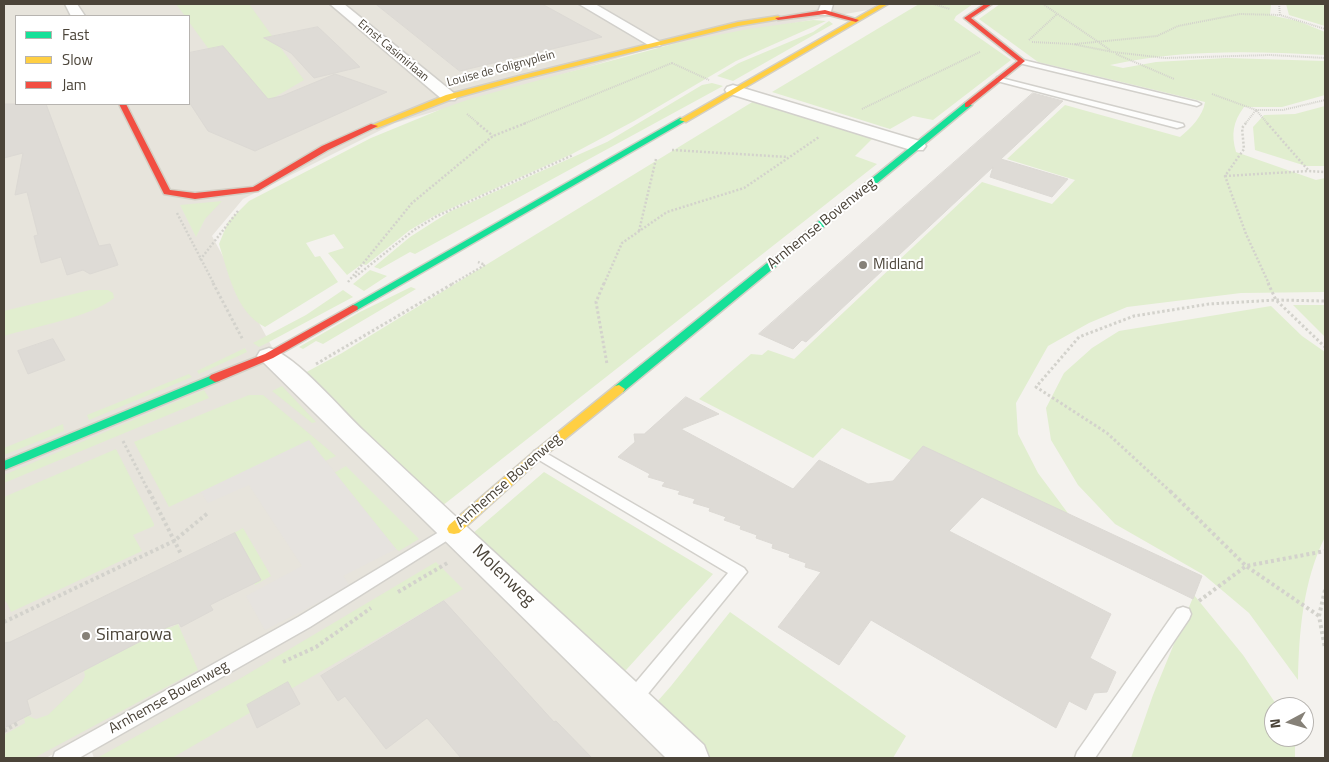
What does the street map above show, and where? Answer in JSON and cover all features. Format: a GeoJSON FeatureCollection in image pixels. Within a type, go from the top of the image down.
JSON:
{"type":"FeatureCollection","features":[{"type":"Feature","properties":{"kind":"street"},"geometry":{"type":"LineString","coordinates":[[71,4],[77,15]]}},
{"type":"Feature","properties":{"kind":"street","name":"Ernst Casimirlaan"},"geometry":{"type":"LineString","coordinates":[[336,4],[449,97]]}},
{"type":"Feature","properties":{"kind":"street"},"geometry":{"type":"LineString","coordinates":[[586,4],[656,43]]}},
{"type":"Feature","properties":{"kind":"street"},"geometry":{"type":"LineString","coordinates":[[4,466],[269,356],[886,4]]}},
{"type":"Feature","properties":{"kind":"street"},"geometry":{"type":"LineString","coordinates":[[989,4],[967,18],[1022,61]]}},
{"type":"Feature","properties":{"kind":"street","name":"Louise de Colignyplein"},"geometry":{"type":"LineString","coordinates":[[167,192],[195,196],[255,189],[325,148],[363,130],[449,97],[521,76],[738,24],[826,8],[856,20]]}},
{"type":"Feature","properties":{"kind":"street","name":"Arnhemse Bovenweg"},"geometry":{"type":"LineString","coordinates":[[454,529],[539,454],[1022,61]]}},
{"type":"Feature","properties":{"kind":"street"},"geometry":{"type":"LineString","coordinates":[[733,90],[917,146]]}},
{"type":"Feature","properties":{"kind":"street"},"geometry":{"type":"LineString","coordinates":[[123,105],[167,192]]}},
{"type":"Feature","properties":{"kind":"street","name":"Molenweg"},"geometry":{"type":"LineString","coordinates":[[269,356],[294,377],[366,449],[454,529],[691,758]]}},
{"type":"Feature","properties":{"kind":"lane"},"geometry":{"type":"LineString","coordinates":[[1022,61],[1198,104]]}},
{"type":"Feature","properties":{"kind":"lane"},"geometry":{"type":"LineString","coordinates":[[1000,79],[1180,126]]}},
{"type":"Feature","properties":{"kind":"lane"},"geometry":{"type":"LineString","coordinates":[[539,454],[740,572],[632,700]]}},
{"type":"Feature","properties":{"kind":"lane","name":"Arnhemse Bovenweg"},"geometry":{"type":"LineString","coordinates":[[62,758],[304,622],[454,529]]}},
{"type":"Feature","properties":{"kind":"lane"},"geometry":{"type":"LineString","coordinates":[[1084,758],[1183,614]]}},
{"type":"Feature","properties":{"kind":"path"},"geometry":{"type":"LineString","coordinates":[[1279,4],[1280,15]]}},
{"type":"Feature","properties":{"kind":"path"},"geometry":{"type":"LineString","coordinates":[[1026,42],[1058,14]]}},
{"type":"Feature","properties":{"kind":"path"},"geometry":{"type":"LineString","coordinates":[[1072,44],[1157,36],[1178,26],[1201,20],[1240,14],[1280,15],[1325,29]]}},
{"type":"Feature","properties":{"kind":"path"},"geometry":{"type":"LineString","coordinates":[[656,43],[672,63],[708,80]]}},
{"type":"Feature","properties":{"kind":"path"},"geometry":{"type":"LineString","coordinates":[[576,153],[458,206],[414,230],[346,284],[412,203],[493,136],[672,63]]}},
{"type":"Feature","properties":{"kind":"path"},"geometry":{"type":"LineString","coordinates":[[699,85],[714,76]]}},
{"type":"Feature","properties":{"kind":"path"},"geometry":{"type":"LineString","coordinates":[[449,97],[493,136]]}},
{"type":"Feature","properties":{"kind":"path"},"geometry":{"type":"LineString","coordinates":[[1225,176],[1244,149],[1242,128],[1256,110],[1283,110],[1325,100]]}},
{"type":"Feature","properties":{"kind":"path"},"geometry":{"type":"LineString","coordinates":[[667,150],[789,157]]}},
{"type":"Feature","properties":{"kind":"path"},"geometry":{"type":"LineString","coordinates":[[638,232],[656,159]]}},
{"type":"Feature","properties":{"kind":"path"},"geometry":{"type":"LineString","coordinates":[[1225,176],[1309,171]]}},
{"type":"Feature","properties":{"kind":"path"},"geometry":{"type":"LineString","coordinates":[[1225,176],[1246,234],[1276,300],[1319,344],[1325,347]]}},
{"type":"Feature","properties":{"kind":"path"},"geometry":{"type":"LineString","coordinates":[[200,260],[255,189]]}},
{"type":"Feature","properties":{"kind":"path"},"geometry":{"type":"LineString","coordinates":[[167,192],[200,260],[245,343],[269,356]]}},
{"type":"Feature","properties":{"kind":"path"},"geometry":{"type":"LineString","coordinates":[[294,377],[485,265],[472,259]]}},
{"type":"Feature","properties":{"kind":"path"},"geometry":{"type":"LineString","coordinates":[[1319,616],[1246,566],[1182,502],[1107,433],[1036,387],[1079,338],[1134,316],[1209,304],[1276,300],[1325,301]]}},
{"type":"Feature","properties":{"kind":"path"},"geometry":{"type":"LineString","coordinates":[[121,438],[181,554]]}},
{"type":"Feature","properties":{"kind":"path"},"geometry":{"type":"LineString","coordinates":[[4,622],[174,541],[209,512]]}},
{"type":"Feature","properties":{"kind":"path"},"geometry":{"type":"LineString","coordinates":[[1183,614],[1246,566],[1325,551]]}},
{"type":"Feature","properties":{"kind":"path"},"geometry":{"type":"LineString","coordinates":[[1325,590],[1319,616],[1325,648]]}},
{"type":"Feature","properties":{"kind":"path"},"geometry":{"type":"LineString","coordinates":[[4,731],[18,723]]}},
{"type":"Feature","properties":{"kind":"shaded area"},"geometry":{"type":"Polygon","coordinates":[[[4,4],[878,4],[868,10],[653,48],[395,123],[243,199],[212,236],[272,347],[701,758],[94,758],[86,736],[46,758],[4,758],[4,4]]]}},
{"type":"Feature","properties":{"kind":"shaded area"},"geometry":{"type":"Polygon","coordinates":[[[309,440],[396,549],[343,576],[350,586],[265,630],[246,596],[302,566],[249,485],[208,503],[201,492],[309,440]]]}},
{"type":"Feature","properties":{"kind":"green space"},"geometry":{"type":"Polygon","coordinates":[[[176,4],[249,4],[304,80],[253,110],[190,23],[190,15],[184,15],[176,4]]]}},
{"type":"Feature","properties":{"kind":"green space"},"geometry":{"type":"Polygon","coordinates":[[[919,4],[973,4],[956,16],[954,20],[1011,60],[933,120],[913,116],[890,129],[772,92],[919,4]]]}},
{"type":"Feature","properties":{"kind":"green space"},"geometry":{"type":"Polygon","coordinates":[[[1000,4],[1271,4],[1270,15],[1298,21],[1325,32],[1325,55],[1217,52],[1163,56],[1110,65],[1123,68],[1156,62],[1226,58],[1325,61],[1325,95],[1282,107],[1244,107],[1237,118],[1233,134],[1236,152],[1316,180],[1325,178],[1325,292],[1241,293],[1127,307],[1089,323],[1048,346],[1016,403],[1018,434],[1038,473],[1070,516],[1111,554],[842,428],[813,458],[699,399],[751,354],[762,355],[768,350],[794,359],[982,182],[1052,204],[1075,180],[1007,159],[1065,105],[1180,137],[1192,126],[1202,112],[1205,102],[1038,62],[979,19],[1000,4]]]}},
{"type":"Feature","properties":{"kind":"green space"},"geometry":{"type":"Polygon","coordinates":[[[1286,4],[1325,4],[1325,26],[1289,15],[1286,4]]]}},
{"type":"Feature","properties":{"kind":"green space"},"geometry":{"type":"Polygon","coordinates":[[[813,20],[826,21],[736,61],[634,121],[572,154],[434,216],[410,230],[366,265],[362,264],[347,275],[328,253],[344,248],[334,234],[306,243],[315,257],[320,256],[338,282],[265,327],[255,321],[240,302],[230,279],[219,244],[228,222],[249,201],[371,138],[473,98],[673,44],[748,29],[813,20]]]}},
{"type":"Feature","properties":{"kind":"green space"},"geometry":{"type":"Polygon","coordinates":[[[829,21],[833,24],[733,81],[717,76],[739,63],[813,32],[829,21]]]}},
{"type":"Feature","properties":{"kind":"green space"},"geometry":{"type":"Polygon","coordinates":[[[712,83],[723,86],[415,254],[410,252],[380,269],[374,267],[410,237],[449,212],[607,142],[702,85],[712,83]]]}},
{"type":"Feature","properties":{"kind":"green space"},"geometry":{"type":"Polygon","coordinates":[[[754,101],[872,139],[855,156],[877,164],[442,506],[299,376],[342,353],[754,101]]]}},
{"type":"Feature","properties":{"kind":"green space"},"geometry":{"type":"Polygon","coordinates":[[[1325,106],[1325,166],[1306,166],[1255,150],[1253,127],[1264,115],[1295,114],[1325,106]]]}},
{"type":"Feature","properties":{"kind":"green space"},"geometry":{"type":"Polygon","coordinates":[[[222,201],[205,219],[196,237],[180,205],[222,201]]]}},
{"type":"Feature","properties":{"kind":"green space"},"geometry":{"type":"Polygon","coordinates":[[[370,270],[387,276],[364,291],[353,284],[370,270]]]}},
{"type":"Feature","properties":{"kind":"green space"},"geometry":{"type":"Polygon","coordinates":[[[411,287],[416,289],[323,344],[316,341],[303,349],[299,347],[360,312],[411,287]]]}},
{"type":"Feature","properties":{"kind":"green space"},"geometry":{"type":"Polygon","coordinates":[[[90,290],[108,290],[113,293],[114,298],[104,305],[77,316],[4,336],[4,311],[90,290]]]}},
{"type":"Feature","properties":{"kind":"green space"},"geometry":{"type":"Polygon","coordinates":[[[343,290],[353,297],[259,347],[253,343],[306,315],[343,290]]]}},
{"type":"Feature","properties":{"kind":"green space"},"geometry":{"type":"Polygon","coordinates":[[[1293,305],[1325,305],[1325,337],[1293,305]]]}},
{"type":"Feature","properties":{"kind":"green space"},"geometry":{"type":"Polygon","coordinates":[[[1271,306],[1302,336],[1325,352],[1325,537],[1307,589],[1301,625],[1298,680],[1249,613],[1204,575],[1115,524],[1078,485],[1051,440],[1046,408],[1064,373],[1092,348],[1119,331],[1271,306]]]}},
{"type":"Feature","properties":{"kind":"green space"},"geometry":{"type":"Polygon","coordinates":[[[245,348],[247,352],[199,374],[197,371],[245,348]]]}},
{"type":"Feature","properties":{"kind":"green space"},"geometry":{"type":"Polygon","coordinates":[[[189,374],[192,377],[89,420],[87,415],[189,374]]]}},
{"type":"Feature","properties":{"kind":"green space"},"geometry":{"type":"Polygon","coordinates":[[[282,386],[316,422],[312,423],[272,391],[282,386]]]}},
{"type":"Feature","properties":{"kind":"green space"},"geometry":{"type":"Polygon","coordinates":[[[204,390],[209,398],[4,483],[4,475],[204,390]]]}},
{"type":"Feature","properties":{"kind":"green space"},"geometry":{"type":"Polygon","coordinates":[[[249,395],[263,395],[336,456],[325,461],[308,441],[169,507],[134,442],[249,395]]]}},
{"type":"Feature","properties":{"kind":"green space"},"geometry":{"type":"Polygon","coordinates":[[[63,424],[64,431],[4,455],[4,448],[63,424]]]}},
{"type":"Feature","properties":{"kind":"green space"},"geometry":{"type":"Polygon","coordinates":[[[116,449],[154,524],[154,526],[133,535],[142,551],[11,612],[4,600],[4,497],[116,449]]]}},
{"type":"Feature","properties":{"kind":"green space"},"geometry":{"type":"Polygon","coordinates":[[[346,466],[419,539],[399,551],[396,549],[334,473],[346,466]]]}},
{"type":"Feature","properties":{"kind":"green space"},"geometry":{"type":"Polygon","coordinates":[[[544,472],[713,574],[617,680],[472,534],[544,472]]]}},
{"type":"Feature","properties":{"kind":"green space"},"geometry":{"type":"Polygon","coordinates":[[[243,528],[271,576],[255,585],[254,583],[260,579],[234,533],[243,528]]]}},
{"type":"Feature","properties":{"kind":"green space"},"geometry":{"type":"Polygon","coordinates":[[[436,562],[463,589],[172,758],[97,758],[241,678],[436,562]]]}},
{"type":"Feature","properties":{"kind":"green space"},"geometry":{"type":"Polygon","coordinates":[[[1194,595],[1243,655],[1271,697],[1264,697],[1264,747],[1295,747],[1295,758],[1131,758],[1153,695],[1194,595]]]}},
{"type":"Feature","properties":{"kind":"green space"},"geometry":{"type":"Polygon","coordinates":[[[730,612],[906,736],[893,758],[698,758],[649,711],[730,612]]]}},
{"type":"Feature","properties":{"kind":"green space"},"geometry":{"type":"Polygon","coordinates":[[[178,624],[198,670],[34,758],[5,758],[4,735],[25,723],[24,718],[28,716],[36,719],[48,715],[82,682],[85,676],[84,671],[169,626],[170,628],[178,624]]]}},
{"type":"Feature","properties":{"kind":"building"},"geometry":{"type":"Polygon","coordinates":[[[376,4],[542,4],[602,37],[460,71],[376,4]]]}},
{"type":"Feature","properties":{"kind":"building"},"geometry":{"type":"Polygon","coordinates":[[[318,27],[360,67],[314,78],[291,53],[264,38],[318,27]]]}},
{"type":"Feature","properties":{"kind":"building"},"geometry":{"type":"Polygon","coordinates":[[[223,46],[268,99],[282,96],[335,74],[387,92],[255,151],[208,131],[190,104],[190,53],[223,46]]]}},
{"type":"Feature","properties":{"kind":"building","name":"Midland"},"geometry":{"type":"Polygon","coordinates":[[[1033,93],[1063,101],[1001,159],[1068,179],[1052,197],[990,177],[993,167],[806,342],[802,340],[793,349],[759,334],[1033,93]]]}},
{"type":"Feature","properties":{"kind":"building"},"geometry":{"type":"Polygon","coordinates":[[[4,104],[46,105],[99,246],[110,244],[118,265],[90,274],[83,270],[67,275],[61,257],[41,263],[34,236],[38,235],[27,192],[15,195],[23,153],[4,158],[4,104]]]}},
{"type":"Feature","properties":{"kind":"building"},"geometry":{"type":"Polygon","coordinates":[[[53,339],[65,360],[28,374],[18,351],[53,339]]]}},
{"type":"Feature","properties":{"kind":"building"},"geometry":{"type":"Polygon","coordinates":[[[686,397],[719,414],[681,429],[793,489],[819,460],[868,484],[893,481],[923,446],[1202,576],[1193,599],[982,497],[949,531],[1111,614],[1090,658],[1116,672],[1107,692],[1094,693],[1086,710],[1069,701],[1056,728],[871,620],[839,665],[778,627],[821,572],[805,567],[806,563],[789,557],[790,554],[772,548],[773,544],[756,538],[757,535],[740,529],[741,526],[724,520],[726,517],[709,511],[710,508],[693,503],[695,499],[678,494],[680,491],[662,486],[665,482],[648,477],[650,474],[618,457],[635,442],[634,434],[644,434],[686,397]]]}},
{"type":"Feature","properties":{"kind":"building","name":"Simarowa"},"geometry":{"type":"Polygon","coordinates":[[[235,533],[261,580],[210,605],[213,610],[181,627],[179,623],[170,626],[27,700],[31,714],[4,728],[4,643],[10,642],[235,533]]]}},
{"type":"Feature","properties":{"kind":"building"},"geometry":{"type":"Polygon","coordinates":[[[444,601],[554,722],[556,721],[592,758],[461,758],[427,718],[386,749],[345,696],[338,701],[321,676],[444,601]]]}},
{"type":"Feature","properties":{"kind":"building"},"geometry":{"type":"Polygon","coordinates":[[[288,682],[300,704],[257,728],[247,705],[288,682]]]}},
{"type":"Feature","properties":{"kind":"traffic: fast"},"geometry":{"type":"LineString","coordinates":[[619,389],[968,105]]}},
{"type":"Feature","properties":{"kind":"traffic: fast"},"geometry":{"type":"LineString","coordinates":[[353,308],[683,120]]}},
{"type":"Feature","properties":{"kind":"traffic: fast"},"geometry":{"type":"LineString","coordinates":[[4,466],[215,378]]}},
{"type":"Feature","properties":{"kind":"traffic: slow"},"geometry":{"type":"LineString","coordinates":[[683,120],[885,4]]}},
{"type":"Feature","properties":{"kind":"traffic: slow"},"geometry":{"type":"LineString","coordinates":[[374,126],[449,97],[521,77],[738,24],[778,18]]}},
{"type":"Feature","properties":{"kind":"traffic: slow"},"geometry":{"type":"LineString","coordinates":[[454,529],[539,454],[619,389]]}},
{"type":"Feature","properties":{"kind":"traffic: jam"},"geometry":{"type":"LineString","coordinates":[[968,105],[1022,61],[967,18],[989,4]]}},
{"type":"Feature","properties":{"kind":"traffic: jam"},"geometry":{"type":"LineString","coordinates":[[778,18],[825,12],[856,20]]}},
{"type":"Feature","properties":{"kind":"traffic: jam"},"geometry":{"type":"LineString","coordinates":[[123,105],[167,192],[195,196],[255,189],[325,148],[374,126]]}},
{"type":"Feature","properties":{"kind":"traffic: jam"},"geometry":{"type":"LineString","coordinates":[[215,378],[269,356],[353,308]]}},
{"type":"Feature","properties":{"kind":"place","name":"Midland"},"geometry":{"type":"Point","coordinates":[863,265]}},
{"type":"Feature","properties":{"kind":"place","name":"Simarowa"},"geometry":{"type":"Point","coordinates":[86,636]}}]}
